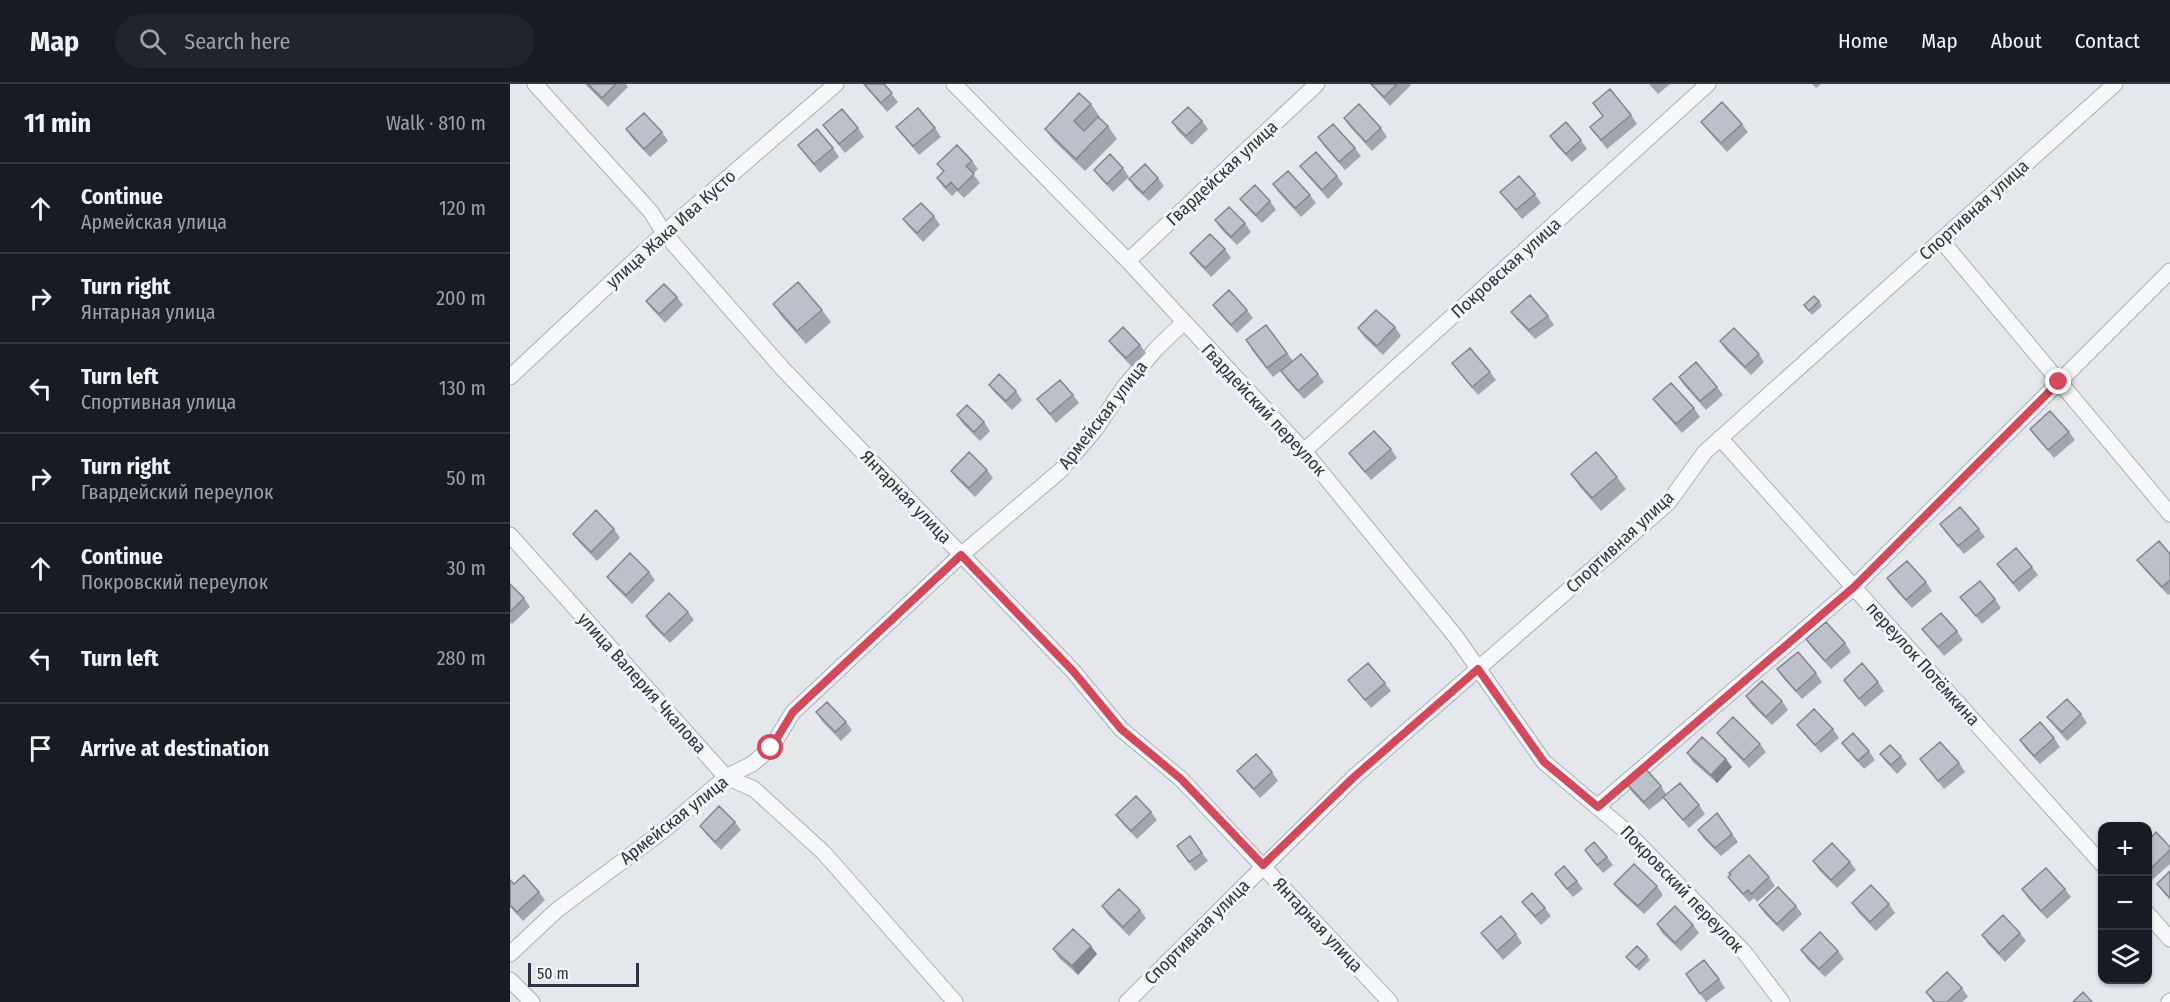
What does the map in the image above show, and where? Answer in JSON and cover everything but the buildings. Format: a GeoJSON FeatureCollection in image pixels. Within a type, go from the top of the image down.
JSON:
{"type":"FeatureCollection","features":[{"type":"Feature","properties":{"kind":"street","name":"Янтарная улица"},"geometry":{"type":"LineString","coordinates":[[535,84],[651,212],[664,233],[782,368],[1073,671],[1121,729],[1181,779],[1390,1002]]}},
{"type":"Feature","properties":{"kind":"street","name":"улица Жака Ива Кусто"},"geometry":{"type":"LineString","coordinates":[[510,377],[664,233],[836,84]]}},
{"type":"Feature","properties":{"kind":"street","name":"Гвардейский переулок"},"geometry":{"type":"LineString","coordinates":[[954,84],[1128,261],[1304,451],[1456,637],[1544,762]]}},
{"type":"Feature","properties":{"kind":"street","name":"Гвардейская улица"},"geometry":{"type":"LineString","coordinates":[[1128,261],[1317,84]]}},
{"type":"Feature","properties":{"kind":"street","name":"Покровская улица"},"geometry":{"type":"LineString","coordinates":[[1304,451],[1708,84]]}},
{"type":"Feature","properties":{"kind":"street","name":"Спортивная улица"},"geometry":{"type":"LineString","coordinates":[[1127,1002],[1354,777],[1668,503],[1705,452],[2115,84]]}},
{"type":"Feature","properties":{"kind":"street"},"geometry":{"type":"LineString","coordinates":[[1941,240],[2170,513]]}},
{"type":"Feature","properties":{"kind":"street"},"geometry":{"type":"LineString","coordinates":[[1598,807],[1854,587],[2170,271]]}},
{"type":"Feature","properties":{"kind":"street","name":"Армейская улица"},"geometry":{"type":"LineString","coordinates":[[510,954],[557,910],[663,831],[726,777],[752,764],[771,748],[793,712],[961,555],[1060,471],[1095,430],[1124,387],[1156,349],[1184,323]]}},
{"type":"Feature","properties":{"kind":"street","name":"переулок Потёмкина"},"geometry":{"type":"LineString","coordinates":[[1720,438],[2098,858]]}},
{"type":"Feature","properties":{"kind":"street","name":"улица Валерия Чкалова"},"geometry":{"type":"LineString","coordinates":[[510,535],[726,777],[754,789],[824,854],[955,1002]]}},
{"type":"Feature","properties":{"kind":"street","name":"Покровский переулок"},"geometry":{"type":"LineString","coordinates":[[1544,762],[1628,832],[1745,953],[1782,1002]]}},
{"type":"Feature","properties":{"kind":"street"},"geometry":{"type":"LineString","coordinates":[[2152,919],[2170,939]]}},
{"type":"Feature","properties":{"kind":"street"},"geometry":{"type":"LineString","coordinates":[[510,980],[532,1002]]}},
{"type":"Feature","properties":{"kind":"route"},"geometry":{"type":"LineString","coordinates":[[771,748],[793,712],[961,555],[1073,671],[1121,729],[1181,779],[1263,865],[1354,777],[1478,669],[1544,762],[1598,807],[1854,587],[2059,382]]}}]}
